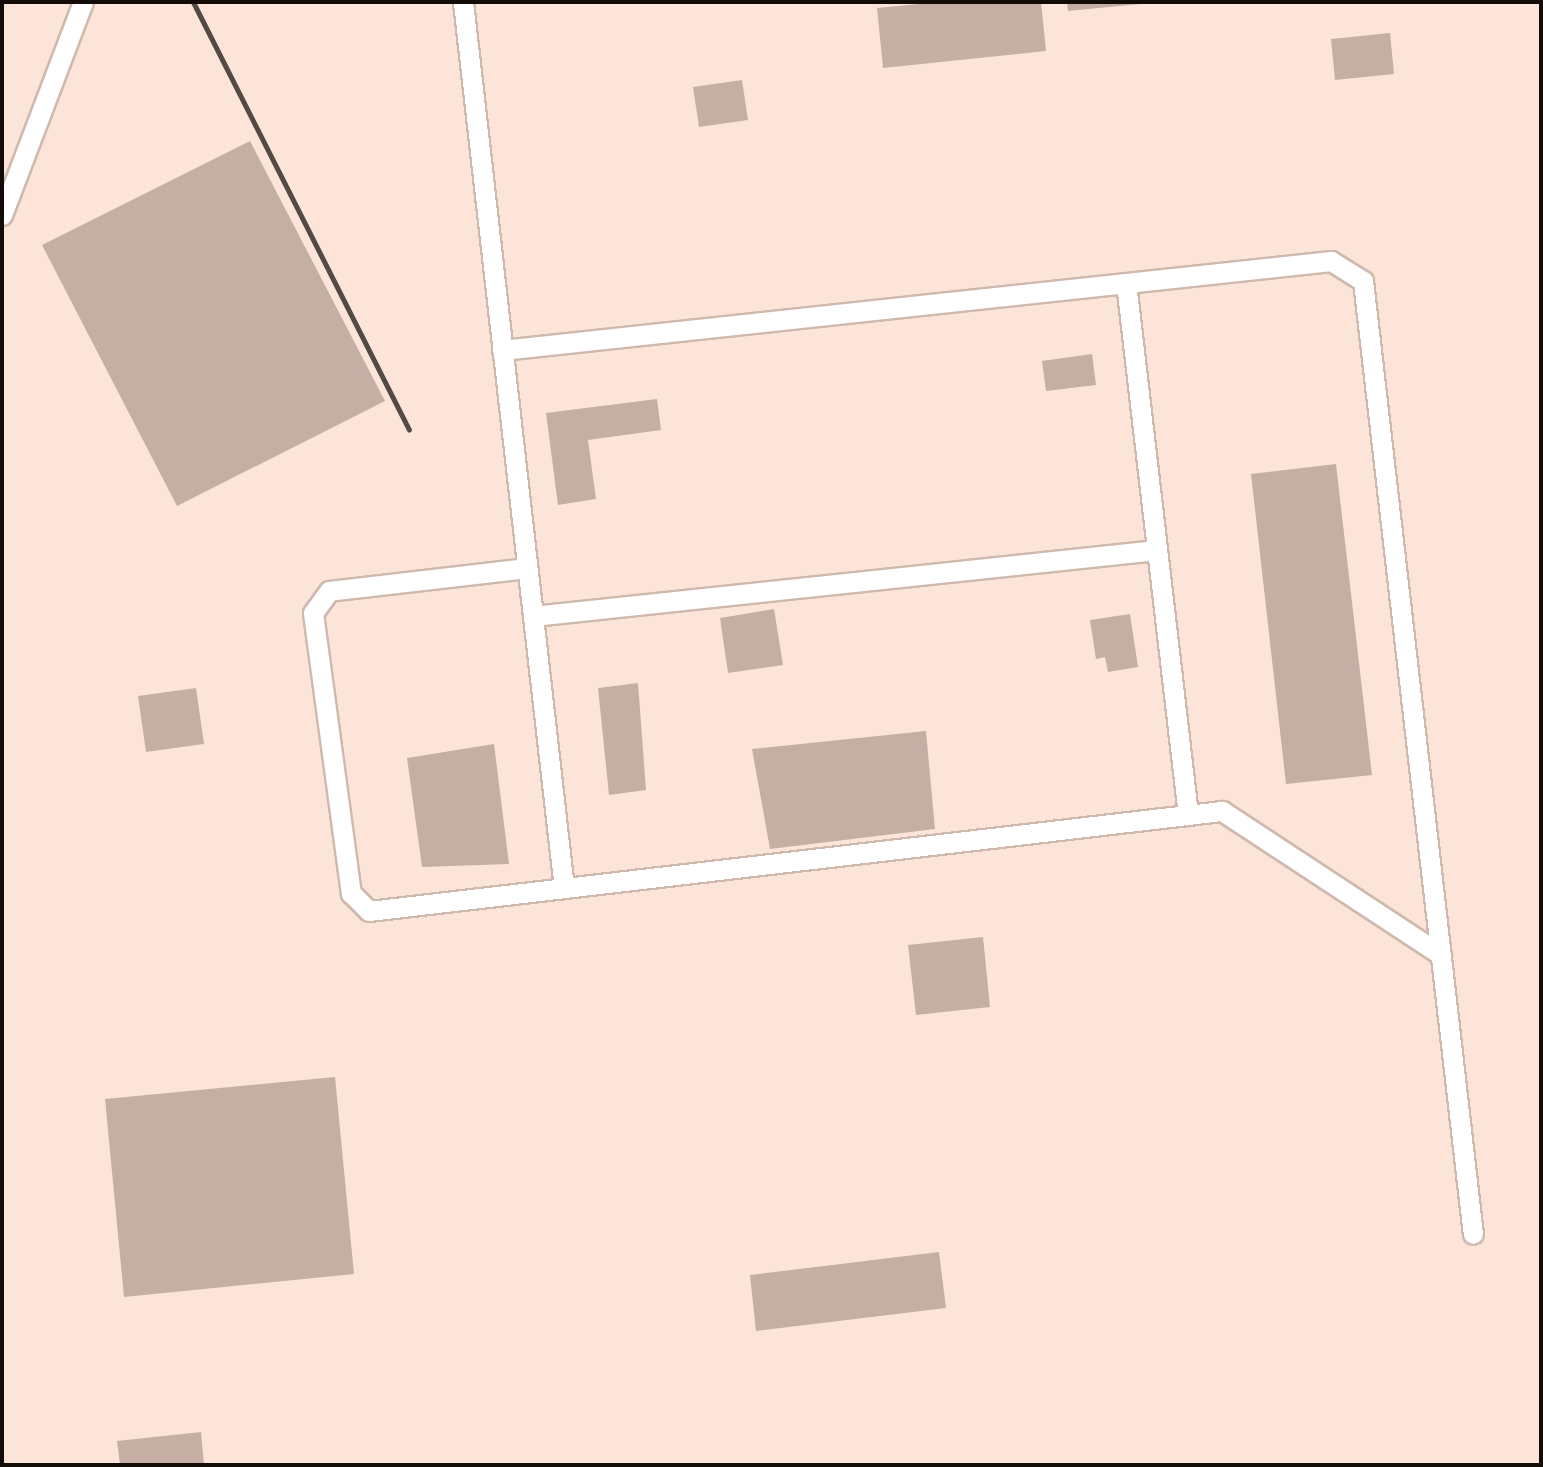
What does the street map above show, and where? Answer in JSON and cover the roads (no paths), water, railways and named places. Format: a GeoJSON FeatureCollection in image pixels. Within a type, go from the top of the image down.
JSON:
{"type":"FeatureCollection","features":[{"type":"Feature","properties":{"kind":"lane"},"geometry":{"type":"LineString","coordinates":[[2,215],[83,2]]}},
{"type":"Feature","properties":{"kind":"lane"},"geometry":{"type":"LineString","coordinates":[[463,2],[564,888]]}},
{"type":"Feature","properties":{"kind":"lane"},"geometry":{"type":"LineString","coordinates":[[502,351],[1331,261],[1363,281],[1473,1234]]}},
{"type":"Feature","properties":{"kind":"lane"},"geometry":{"type":"LineString","coordinates":[[1126,283],[1188,815]]}},
{"type":"Feature","properties":{"kind":"lane"},"geometry":{"type":"LineString","coordinates":[[533,616],[1157,550]]}},
{"type":"Feature","properties":{"kind":"lane"},"geometry":{"type":"LineString","coordinates":[[527,568],[329,592],[313,613],[351,893],[369,911],[1222,811],[1441,955]]}},
{"type":"Feature","properties":{"kind":"railway"},"geometry":{"type":"LineString","coordinates":[[193,2],[409,429]]}}]}
